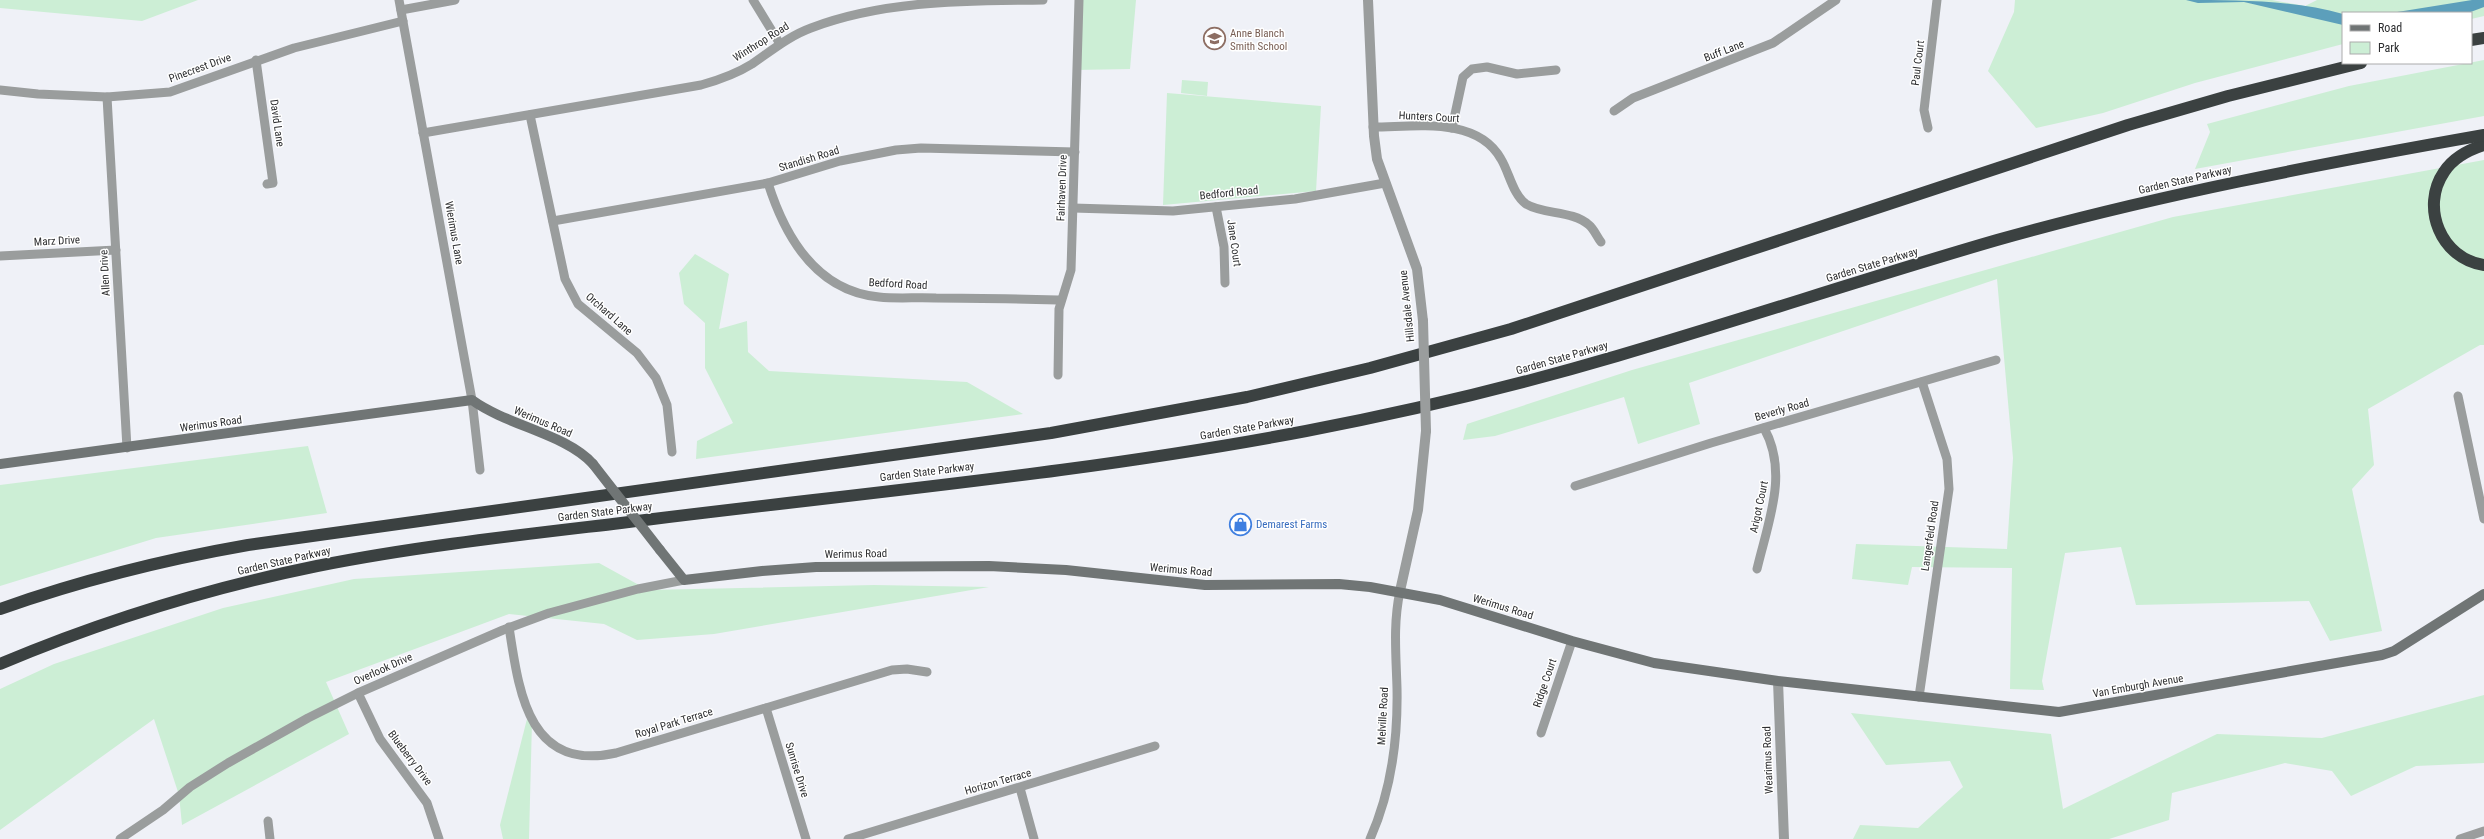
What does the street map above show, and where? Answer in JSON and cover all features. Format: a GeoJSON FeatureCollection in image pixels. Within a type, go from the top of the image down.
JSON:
{"type":"FeatureCollection","features":[{"type":"Feature","properties":{"kind":"highway"},"geometry":{"type":"LineString","coordinates":[[2472,40],[2484,38]]}},
{"type":"Feature","properties":{"kind":"highway","name":"Garden State Parkway"},"geometry":{"type":"LineString","coordinates":[[0,609],[110,574],[248,545],[1051,433],[1197,407],[1310,382],[1511,329],[2128,125],[2249,91],[2357,64]]}},
{"type":"Feature","properties":{"kind":"highway","name":"Garden State Parkway"},"geometry":{"type":"LineString","coordinates":[[0,664],[69,637],[166,604],[265,577],[365,557],[519,536],[1136,460],[1249,442],[1424,407],[1616,357],[2042,228],[2240,180],[2484,135]]}},
{"type":"Feature","properties":{"kind":"highway"},"geometry":{"type":"LineString","coordinates":[[2484,145],[2464,153],[2447,167],[2436,187],[2434,203],[2439,230],[2448,245],[2467,260],[2484,265]]}},
{"type":"Feature","properties":{"kind":"main road","name":"Werimus Road"},"geometry":{"type":"LineString","coordinates":[[0,464],[127,448],[472,400],[496,416],[578,450],[593,464],[684,580],[762,570],[816,567],[989,566],[1066,570],[1205,585],[1339,584],[1400,591],[1440,600],[1572,641],[1654,663],[1778,681]]}},
{"type":"Feature","properties":{"kind":"main road","name":"Van Emburgh Avenue"},"geometry":{"type":"LineString","coordinates":[[1778,681],[2060,712],[2382,655],[2394,651],[2484,594]]}},
{"type":"Feature","properties":{"kind":"street","name":"Wierimus Lane"},"geometry":{"type":"LineString","coordinates":[[399,0],[472,400],[480,470]]}},
{"type":"Feature","properties":{"kind":"street"},"geometry":{"type":"LineString","coordinates":[[400,10],[455,0]]}},
{"type":"Feature","properties":{"kind":"street"},"geometry":{"type":"LineString","coordinates":[[753,0],[780,44]]}},
{"type":"Feature","properties":{"kind":"street","name":"Winthrop Road"},"geometry":{"type":"LineString","coordinates":[[423,133],[701,85],[733,74],[796,34],[819,25],[904,6],[945,2],[1043,0]]}},
{"type":"Feature","properties":{"kind":"street","name":"Fairhaven Drive"},"geometry":{"type":"LineString","coordinates":[[1058,374],[1061,300],[1071,270],[1079,0]]}},
{"type":"Feature","properties":{"kind":"street","name":"Hillsdale Avenue"},"geometry":{"type":"LineString","coordinates":[[1368,0],[1373,127],[1377,159],[1417,269],[1423,321],[1426,431],[1418,510],[1400,591]]}},
{"type":"Feature","properties":{"kind":"street","name":"Buff Lane"},"geometry":{"type":"LineString","coordinates":[[1614,111],[1633,98],[1773,43],[1836,0]]}},
{"type":"Feature","properties":{"kind":"street","name":"Paul Court"},"geometry":{"type":"LineString","coordinates":[[1928,128],[1924,110],[1937,0]]}},
{"type":"Feature","properties":{"kind":"street","name":"Pinecrest Drive"},"geometry":{"type":"LineString","coordinates":[[0,90],[38,94],[108,97],[170,92],[256,60],[294,48],[403,21]]}},
{"type":"Feature","properties":{"kind":"street","name":"David Lane"},"geometry":{"type":"LineString","coordinates":[[256,60],[273,183],[267,184]]}},
{"type":"Feature","properties":{"kind":"street"},"geometry":{"type":"LineString","coordinates":[[1452,128],[1463,77],[1472,69],[1487,67],[1517,74],[1556,70]]}},
{"type":"Feature","properties":{"kind":"street","name":"Allen Drive"},"geometry":{"type":"LineString","coordinates":[[108,97],[127,448]]}},
{"type":"Feature","properties":{"kind":"street","name":"Orchard Lane"},"geometry":{"type":"LineString","coordinates":[[530,115],[565,279],[578,304],[637,353],[656,378],[667,405],[672,452]]}},
{"type":"Feature","properties":{"kind":"street","name":"Hunters Court"},"geometry":{"type":"LineString","coordinates":[[1373,127],[1452,128],[1470,132],[1494,148],[1521,200],[1537,209],[1569,216],[1588,224],[1601,242]]}},
{"type":"Feature","properties":{"kind":"street","name":"Standish Road"},"geometry":{"type":"LineString","coordinates":[[553,221],[768,183],[840,161],[896,150],[1075,152]]}},
{"type":"Feature","properties":{"kind":"street","name":"Bedford Road"},"geometry":{"type":"LineString","coordinates":[[768,183],[777,212],[797,247],[821,273],[849,290],[879,297],[1061,300]]}},
{"type":"Feature","properties":{"kind":"street","name":"Bedford Road"},"geometry":{"type":"LineString","coordinates":[[1073,208],[1143,211],[1216,207],[1330,194],[1385,183]]}},
{"type":"Feature","properties":{"kind":"street","name":"Jane Court"},"geometry":{"type":"LineString","coordinates":[[1216,207],[1224,247],[1226,283]]}},
{"type":"Feature","properties":{"kind":"street","name":"Marz Drive"},"geometry":{"type":"LineString","coordinates":[[0,256],[116,250]]}},
{"type":"Feature","properties":{"kind":"street","name":"Beverly Road"},"geometry":{"type":"LineString","coordinates":[[1575,486],[1764,428],[1996,360]]}},
{"type":"Feature","properties":{"kind":"street","name":"Langerfeld Road"},"geometry":{"type":"LineString","coordinates":[[1919,697],[1949,489],[1947,459],[1922,382]]}},
{"type":"Feature","properties":{"kind":"street"},"geometry":{"type":"LineString","coordinates":[[2458,396],[2484,519]]}},
{"type":"Feature","properties":{"kind":"street","name":"Arigot Court"},"geometry":{"type":"LineString","coordinates":[[1757,569],[1777,480],[1774,449],[1764,428]]}},
{"type":"Feature","properties":{"kind":"street","name":"Overlook Drive"},"geometry":{"type":"LineString","coordinates":[[120,839],[163,810],[190,787],[228,763],[288,729],[358,693],[509,627],[593,600],[684,580]]}},
{"type":"Feature","properties":{"kind":"street","name":"Melville Road"},"geometry":{"type":"LineString","coordinates":[[1370,839],[1383,805],[1392,759],[1397,708],[1394,626],[1400,591]]}},
{"type":"Feature","properties":{"kind":"street","name":"Royal Park Terrace"},"geometry":{"type":"LineString","coordinates":[[509,627],[517,678],[532,721],[551,743],[575,754],[602,756],[616,753],[892,670],[907,669],[926,672]]}},
{"type":"Feature","properties":{"kind":"street","name":"Ridge Court"},"geometry":{"type":"LineString","coordinates":[[1541,733],[1572,641]]}},
{"type":"Feature","properties":{"kind":"street","name":"Wearimus Road"},"geometry":{"type":"LineString","coordinates":[[1778,681],[1784,839]]}},
{"type":"Feature","properties":{"kind":"street","name":"Blueberry Drive"},"geometry":{"type":"LineString","coordinates":[[358,693],[380,739],[427,803],[439,839]]}},
{"type":"Feature","properties":{"kind":"street","name":"Sunrise Drive"},"geometry":{"type":"LineString","coordinates":[[766,708],[806,839]]}},
{"type":"Feature","properties":{"kind":"street","name":"Horizon Terrace"},"geometry":{"type":"LineString","coordinates":[[848,839],[1155,746]]}},
{"type":"Feature","properties":{"kind":"street"},"geometry":{"type":"LineString","coordinates":[[1020,788],[1034,839]]}},
{"type":"Feature","properties":{"kind":"street"},"geometry":{"type":"LineString","coordinates":[[268,821],[270,839]]}},
{"type":"Feature","properties":{"kind":"street"},"geometry":{"type":"LineString","coordinates":[[2460,839],[2484,831]]}},
{"type":"Feature","properties":{"kind":"green space"},"geometry":{"type":"Polygon","coordinates":[[[0,0],[198,0],[142,21],[0,8],[0,0]]]}},
{"type":"Feature","properties":{"kind":"green space"},"geometry":{"type":"Polygon","coordinates":[[[1078,0],[1136,0],[1130,69],[1075,70],[1078,0]]]}},
{"type":"Feature","properties":{"kind":"green space"},"geometry":{"type":"Polygon","coordinates":[[[2015,0],[2272,0],[2305,6],[2317,0],[2484,0],[2484,16],[2472,19],[2472,12],[2342,12],[2342,44],[2195,83],[2103,113],[2036,128],[1988,71],[2014,12],[2015,0]]]}},
{"type":"Feature","properties":{"kind":"green space"},"geometry":{"type":"Polygon","coordinates":[[[2484,60],[2484,116],[2195,169],[2210,132],[2207,124],[2349,86],[2463,64],[2472,64],[2472,62],[2484,60]]]}},
{"type":"Feature","properties":{"kind":"green space"},"geometry":{"type":"Polygon","coordinates":[[[1182,80],[1208,82],[1207,96],[1181,93],[1182,80]]]}},
{"type":"Feature","properties":{"kind":"green space"},"geometry":{"type":"Polygon","coordinates":[[[1167,93],[1321,106],[1316,191],[1163,205],[1167,93]]]}},
{"type":"Feature","properties":{"kind":"green space"},"geometry":{"type":"Polygon","coordinates":[[[2484,160],[2484,345],[2480,345],[2368,409],[2374,465],[2352,489],[2382,631],[2330,641],[2309,601],[2136,605],[2121,547],[2065,553],[2042,681],[2044,690],[2010,689],[2012,568],[1912,567],[1908,585],[1852,579],[1856,544],[2007,549],[2013,458],[1997,279],[1689,383],[1700,424],[1638,444],[1624,397],[1495,436],[1463,440],[1467,424],[1632,370],[2173,217],[2484,160]]]}},
{"type":"Feature","properties":{"kind":"green space"},"geometry":{"type":"Polygon","coordinates":[[[695,254],[729,274],[719,329],[747,321],[748,352],[769,371],[967,382],[1023,414],[696,459],[697,441],[733,423],[705,368],[705,323],[684,304],[679,273],[695,254]]]}},
{"type":"Feature","properties":{"kind":"green space"},"geometry":{"type":"Polygon","coordinates":[[[308,446],[327,513],[156,538],[0,586],[0,485],[308,446]]]}},
{"type":"Feature","properties":{"kind":"green space"},"geometry":{"type":"Polygon","coordinates":[[[599,563],[648,590],[874,585],[989,587],[714,634],[637,640],[604,624],[509,614],[326,682],[349,734],[182,825],[179,795],[154,719],[0,830],[0,689],[54,664],[223,608],[354,579],[599,563]]]}},
{"type":"Feature","properties":{"kind":"green space"},"geometry":{"type":"Polygon","coordinates":[[[2484,695],[2484,763],[2416,766],[2351,796],[2332,771],[2285,763],[2172,793],[2169,820],[2109,839],[1853,839],[1860,825],[1918,828],[1963,787],[1950,761],[1886,765],[1851,713],[2051,734],[2063,809],[2217,734],[2322,738],[2484,695]]]}},
{"type":"Feature","properties":{"kind":"green space"},"geometry":{"type":"Polygon","coordinates":[[[528,715],[532,721],[529,839],[503,839],[500,825],[528,715]]]}},
{"type":"Feature","properties":{"kind":"water"},"geometry":{"type":"Polygon","coordinates":[[[2186,0],[2286,3],[2306,6],[2342,14],[2342,25],[2244,2],[2198,3],[2186,0]]]}},
{"type":"Feature","properties":{"kind":"water"},"geometry":{"type":"Polygon","coordinates":[[[2472,0],[2484,0],[2484,7],[2471,12],[2397,12],[2472,0]]]}},
{"type":"Feature","properties":{"kind":"place","name":"Anne Blanch Smith School"},"geometry":{"type":"Point","coordinates":[1214,39]}},
{"type":"Feature","properties":{"kind":"place","name":"Demarest Farms"},"geometry":{"type":"Point","coordinates":[1240,524]}}]}
